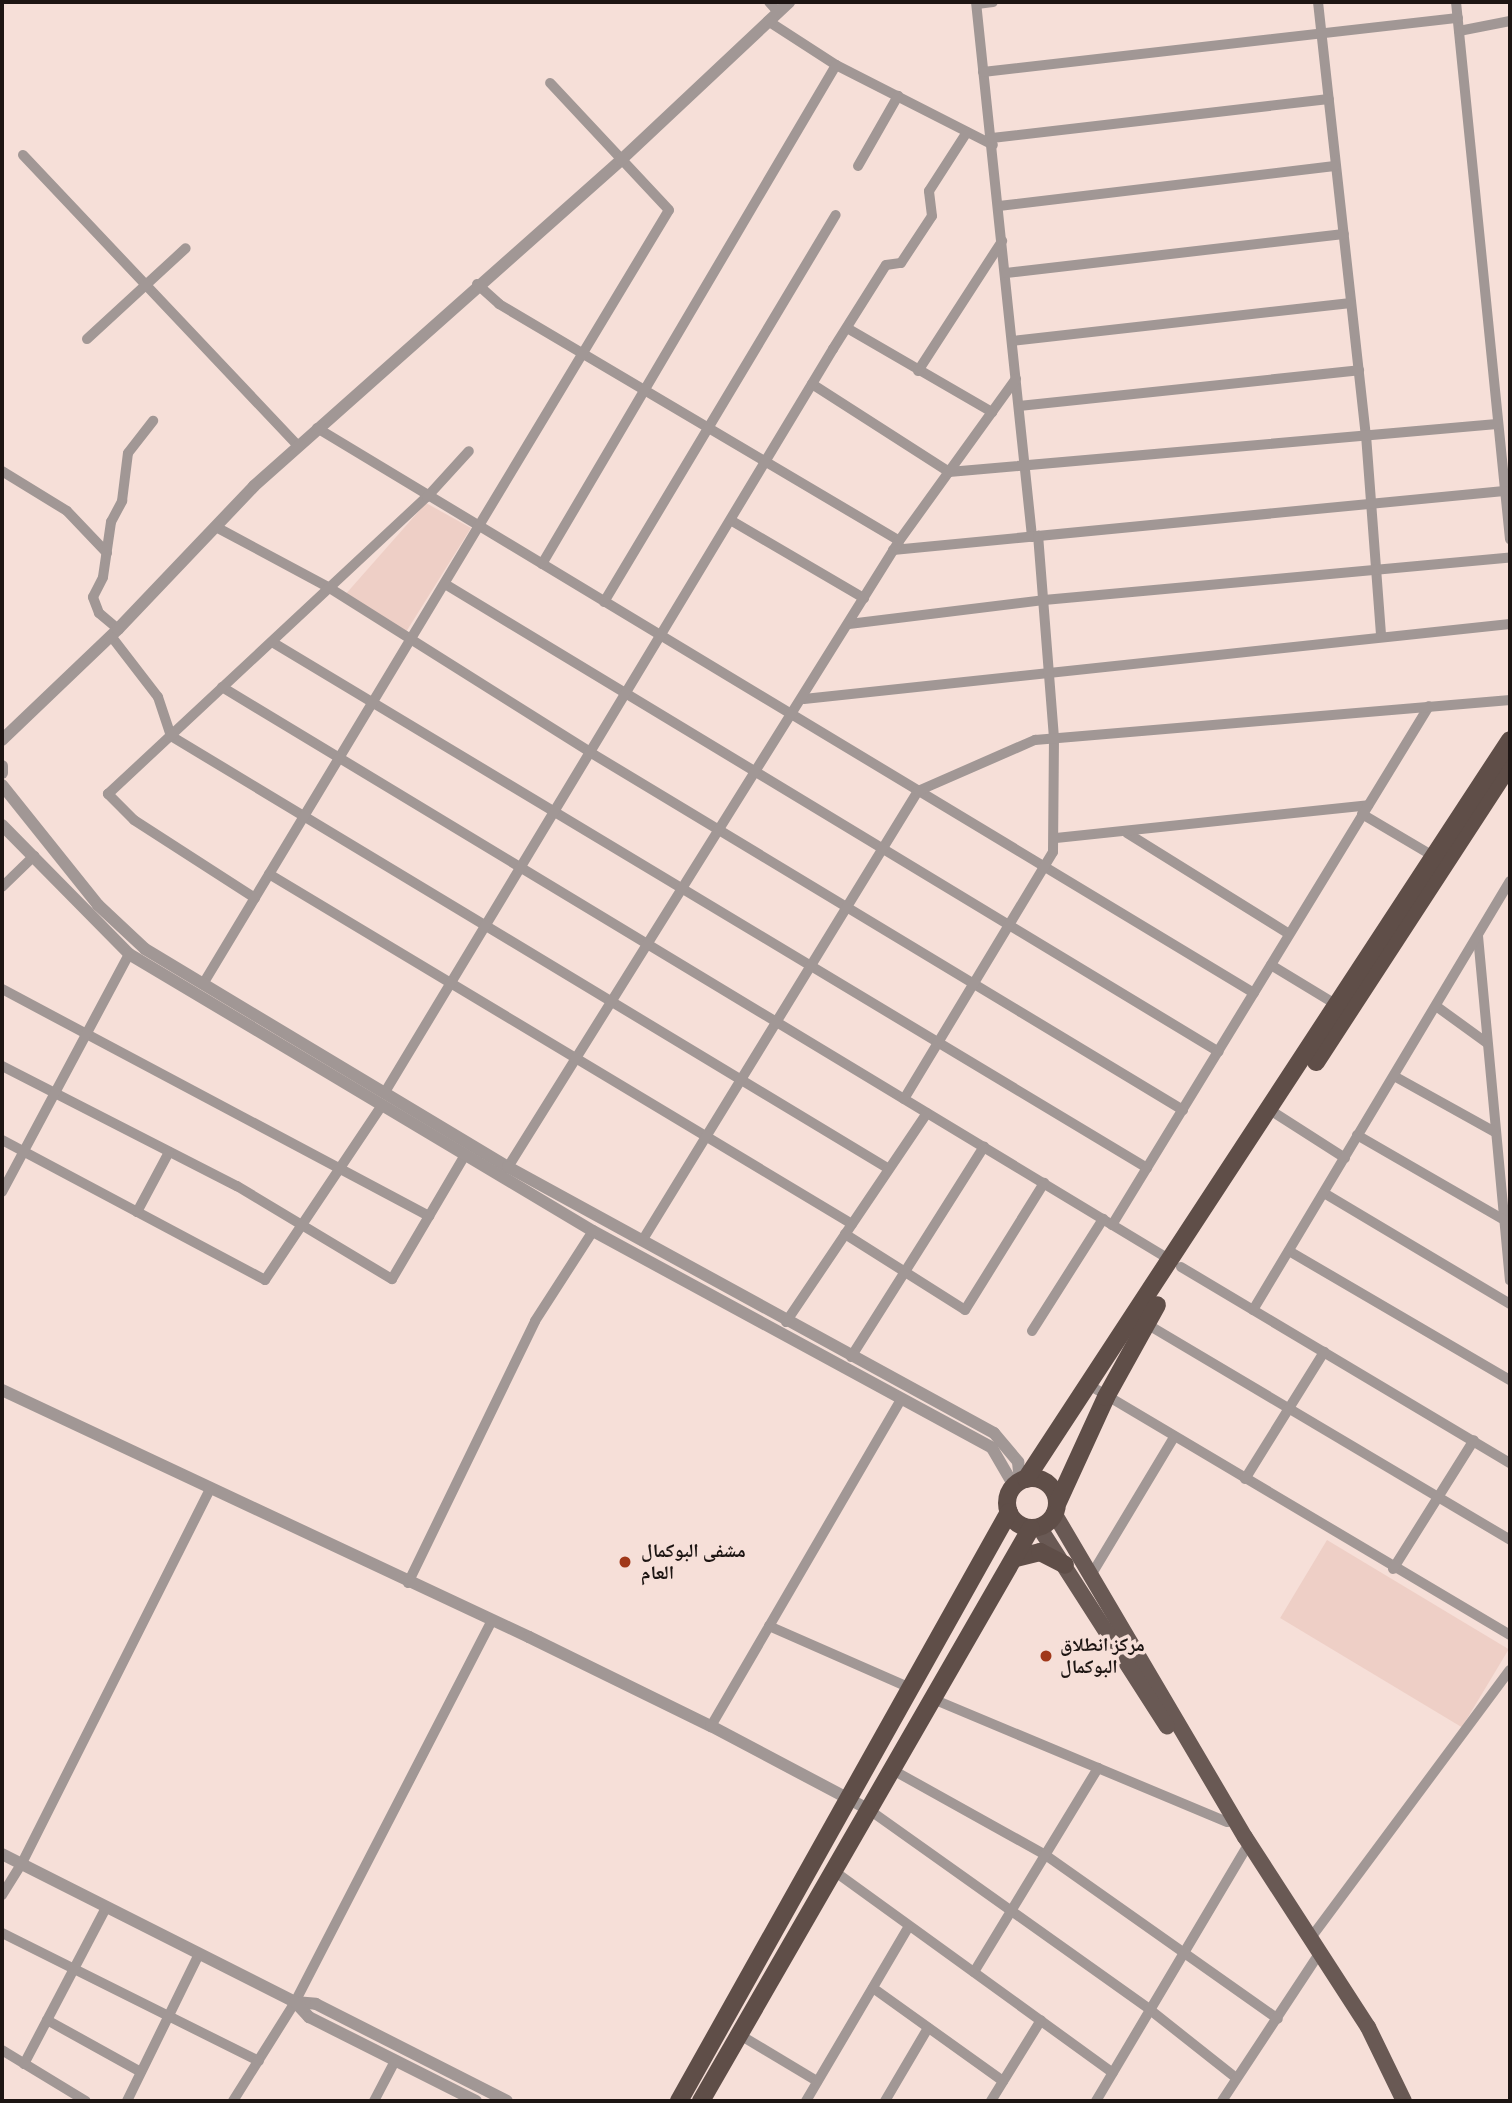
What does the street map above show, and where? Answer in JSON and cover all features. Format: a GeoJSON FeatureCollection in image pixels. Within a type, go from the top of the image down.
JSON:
{"type":"FeatureCollection","features":[{"type":"Feature","properties":{"kind":"highway"},"geometry":{"type":"LineString","coordinates":[[679,2101],[846,1798],[1000,1532],[1009,1512],[1008,1498],[1177,1264],[1440,860],[1510,740]]}},
{"type":"Feature","properties":{"kind":"highway"},"geometry":{"type":"LineString","coordinates":[[1440,860],[1510,764]]}},
{"type":"Feature","properties":{"kind":"highway"},"geometry":{"type":"LineString","coordinates":[[701,2101],[867,1809],[1016,1558],[1035,1528],[1056,1507],[1106,1397],[1177,1264]]}},
{"type":"Feature","properties":{"kind":"highway"},"geometry":{"type":"LineString","coordinates":[[1020,1482],[1048,1483],[1056,1507]]}},
{"type":"Feature","properties":{"kind":"highway"},"geometry":{"type":"LineString","coordinates":[[1009,1512],[1018,1523],[1035,1528]]}},
{"type":"Feature","properties":{"kind":"highway"},"geometry":{"type":"LineString","coordinates":[[1016,1558],[1040,1552],[1065,1566]]}},
{"type":"Feature","properties":{"kind":"main road"},"geometry":{"type":"LineString","coordinates":[[1056,1507],[1091,1588],[1227,1822],[1243,1842]]}},
{"type":"Feature","properties":{"kind":"main road"},"geometry":{"type":"LineString","coordinates":[[1035,1528],[1065,1566],[1091,1588],[1243,1842],[1368,2027],[1404,2101]]}},
{"type":"Feature","properties":{"kind":"street"},"geometry":{"type":"LineString","coordinates":[[2,740],[115,633],[216,527],[317,428],[477,284],[621,160],[768,21],[774,7],[789,2]]}},
{"type":"Feature","properties":{"kind":"street"},"geometry":{"type":"LineString","coordinates":[[904,1099],[1047,867],[1056,838],[1054,738],[1044,600],[1025,466],[976,3],[993,2]]}},
{"type":"Feature","properties":{"kind":"street"},"geometry":{"type":"LineString","coordinates":[[1318,2],[1366,435],[1381,636]]}},
{"type":"Feature","properties":{"kind":"street"},"geometry":{"type":"LineString","coordinates":[[1456,2],[1510,540]]}},
{"type":"Feature","properties":{"kind":"street"},"geometry":{"type":"LineString","coordinates":[[984,72],[1321,31],[1458,18]]}},
{"type":"Feature","properties":{"kind":"street"},"geometry":{"type":"LineString","coordinates":[[768,21],[835,65],[992,142],[1329,99]]}},
{"type":"Feature","properties":{"kind":"street"},"geometry":{"type":"LineString","coordinates":[[1459,31],[1510,21]]}},
{"type":"Feature","properties":{"kind":"street"},"geometry":{"type":"LineString","coordinates":[[542,564],[835,65]]}},
{"type":"Feature","properties":{"kind":"street"},"geometry":{"type":"LineString","coordinates":[[203,984],[479,526],[585,356],[669,210],[550,83]]}},
{"type":"Feature","properties":{"kind":"street"},"geometry":{"type":"LineString","coordinates":[[858,166],[898,96]]}},
{"type":"Feature","properties":{"kind":"street"},"geometry":{"type":"LineString","coordinates":[[385,1092],[552,810],[659,634],[732,521],[811,384],[886,265],[901,263],[932,216],[929,191],[967,132]]}},
{"type":"Feature","properties":{"kind":"street"},"geometry":{"type":"LineString","coordinates":[[23,155],[298,446]]}},
{"type":"Feature","properties":{"kind":"street"},"geometry":{"type":"LineString","coordinates":[[999,206],[1335,166]]}},
{"type":"Feature","properties":{"kind":"street"},"geometry":{"type":"LineString","coordinates":[[604,602],[836,215]]}},
{"type":"Feature","properties":{"kind":"street"},"geometry":{"type":"LineString","coordinates":[[1006,273],[1344,234]]}},
{"type":"Feature","properties":{"kind":"street"},"geometry":{"type":"LineString","coordinates":[[918,371],[1002,241]]}},
{"type":"Feature","properties":{"kind":"street"},"geometry":{"type":"LineString","coordinates":[[87,339],[186,248]]}},
{"type":"Feature","properties":{"kind":"street"},"geometry":{"type":"LineString","coordinates":[[477,284],[499,304],[765,460],[896,545],[1035,536],[1504,491]]}},
{"type":"Feature","properties":{"kind":"street"},"geometry":{"type":"LineString","coordinates":[[1012,341],[1351,303]]}},
{"type":"Feature","properties":{"kind":"street"},"geometry":{"type":"LineString","coordinates":[[846,328],[992,412]]}},
{"type":"Feature","properties":{"kind":"street"},"geometry":{"type":"LineString","coordinates":[[1019,406],[1359,370]]}},
{"type":"Feature","properties":{"kind":"street"},"geometry":{"type":"LineString","coordinates":[[508,1167],[683,889],[754,768],[804,699],[896,545],[1016,379]]}},
{"type":"Feature","properties":{"kind":"street"},"geometry":{"type":"LineString","coordinates":[[811,384],[948,472],[1497,424]]}},
{"type":"Feature","properties":{"kind":"street"},"geometry":{"type":"LineString","coordinates":[[153,421],[128,453],[122,501],[111,522],[103,577],[93,597],[99,613],[158,697],[170,736],[889,1169]]}},
{"type":"Feature","properties":{"kind":"street"},"geometry":{"type":"LineString","coordinates":[[317,428],[427,498],[479,526],[1254,993]]}},
{"type":"Feature","properties":{"kind":"street"},"geometry":{"type":"LineString","coordinates":[[255,898],[134,820],[108,794],[427,498],[469,451]]}},
{"type":"Feature","properties":{"kind":"street"},"geometry":{"type":"LineString","coordinates":[[2,471],[67,511],[107,553]]}},
{"type":"Feature","properties":{"kind":"street"},"geometry":{"type":"LineString","coordinates":[[732,521],[864,598]]}},
{"type":"Feature","properties":{"kind":"street"},"geometry":{"type":"LineString","coordinates":[[216,527],[328,587],[410,642],[588,751],[1184,1110]]}},
{"type":"Feature","properties":{"kind":"street"},"geometry":{"type":"LineString","coordinates":[[849,624],[1044,600],[1510,558]]}},
{"type":"Feature","properties":{"kind":"street"},"geometry":{"type":"LineString","coordinates":[[445,584],[754,768],[1219,1052]]}},
{"type":"Feature","properties":{"kind":"street"},"geometry":{"type":"LineString","coordinates":[[804,699],[1510,624]]}},
{"type":"Feature","properties":{"kind":"street"},"geometry":{"type":"LineString","coordinates":[[272,642],[1147,1168]]}},
{"type":"Feature","properties":{"kind":"street"},"geometry":{"type":"LineString","coordinates":[[222,687],[1510,1463]]}},
{"type":"Feature","properties":{"kind":"street"},"geometry":{"type":"LineString","coordinates":[[642,1241],[918,791],[1035,740],[1510,699]]}},
{"type":"Feature","properties":{"kind":"street"},"geometry":{"type":"LineString","coordinates":[[1032,1331],[1147,1168],[1184,1110],[1429,706]]}},
{"type":"Feature","properties":{"kind":"street"},"geometry":{"type":"LineString","coordinates":[[2,766],[2,774]]}},
{"type":"Feature","properties":{"kind":"street"},"geometry":{"type":"LineString","coordinates":[[2,785],[126,934],[203,984],[508,1167],[786,1322],[994,1433],[1018,1462],[1020,1482]]}},
{"type":"Feature","properties":{"kind":"street"},"geometry":{"type":"LineString","coordinates":[[1056,838],[1365,810],[1440,860]]}},
{"type":"Feature","properties":{"kind":"street"},"geometry":{"type":"LineString","coordinates":[[2,825],[129,954],[464,1157],[593,1231],[992,1448],[1020,1482]]}},
{"type":"Feature","properties":{"kind":"street"},"geometry":{"type":"LineString","coordinates":[[1127,833],[1289,934]]}},
{"type":"Feature","properties":{"kind":"street"},"geometry":{"type":"LineString","coordinates":[[2,887],[34,856]]}},
{"type":"Feature","properties":{"kind":"street"},"geometry":{"type":"LineString","coordinates":[[269,874],[852,1224]]}},
{"type":"Feature","properties":{"kind":"street"},"geometry":{"type":"LineString","coordinates":[[1253,1310],[1510,881]]}},
{"type":"Feature","properties":{"kind":"street"},"geometry":{"type":"LineString","coordinates":[[1478,936],[1510,1281]]}},
{"type":"Feature","properties":{"kind":"street"},"geometry":{"type":"LineString","coordinates":[[2,1192],[129,954]]}},
{"type":"Feature","properties":{"kind":"street"},"geometry":{"type":"LineString","coordinates":[[1270,965],[1343,1009]]}},
{"type":"Feature","properties":{"kind":"street"},"geometry":{"type":"LineString","coordinates":[[2,989],[429,1216]]}},
{"type":"Feature","properties":{"kind":"street"},"geometry":{"type":"LineString","coordinates":[[1436,1006],[1487,1043]]}},
{"type":"Feature","properties":{"kind":"street"},"geometry":{"type":"LineString","coordinates":[[2,1066],[302,1224],[392,1279],[464,1157]]}},
{"type":"Feature","properties":{"kind":"street"},"geometry":{"type":"LineString","coordinates":[[1394,1076],[1495,1132]]}},
{"type":"Feature","properties":{"kind":"street"},"geometry":{"type":"LineString","coordinates":[[2,1140],[265,1280],[381,1107]]}},
{"type":"Feature","properties":{"kind":"street"},"geometry":{"type":"LineString","coordinates":[[786,1322],[927,1113]]}},
{"type":"Feature","properties":{"kind":"street"},"geometry":{"type":"LineString","coordinates":[[1275,1114],[1345,1158]]}},
{"type":"Feature","properties":{"kind":"street"},"geometry":{"type":"LineString","coordinates":[[1357,1135],[1504,1220]]}},
{"type":"Feature","properties":{"kind":"street"},"geometry":{"type":"LineString","coordinates":[[851,1357],[984,1147]]}},
{"type":"Feature","properties":{"kind":"street"},"geometry":{"type":"LineString","coordinates":[[1497,1151],[1510,1150]]}},
{"type":"Feature","properties":{"kind":"street"},"geometry":{"type":"LineString","coordinates":[[137,1212],[169,1152]]}},
{"type":"Feature","properties":{"kind":"street"},"geometry":{"type":"LineString","coordinates":[[845,1234],[965,1310],[1044,1183]]}},
{"type":"Feature","properties":{"kind":"street"},"geometry":{"type":"LineString","coordinates":[[1325,1193],[1510,1304]]}},
{"type":"Feature","properties":{"kind":"street"},"geometry":{"type":"LineString","coordinates":[[408,1583],[535,1321],[593,1231]]}},
{"type":"Feature","properties":{"kind":"street"},"geometry":{"type":"LineString","coordinates":[[1289,1251],[1510,1380]]}},
{"type":"Feature","properties":{"kind":"street"},"geometry":{"type":"LineString","coordinates":[[1145,1323],[1510,1540]]}},
{"type":"Feature","properties":{"kind":"street"},"geometry":{"type":"LineString","coordinates":[[1245,1479],[1324,1352]]}},
{"type":"Feature","properties":{"kind":"street"},"geometry":{"type":"LineString","coordinates":[[1089,1385],[1394,1569],[1510,1635]]}},
{"type":"Feature","properties":{"kind":"street"},"geometry":{"type":"LineString","coordinates":[[2,1390],[711,1726],[867,1809],[1149,2009],[1236,2078]]}},
{"type":"Feature","properties":{"kind":"street"},"geometry":{"type":"LineString","coordinates":[[711,1726],[901,1399]]}},
{"type":"Feature","properties":{"kind":"street"},"geometry":{"type":"LineString","coordinates":[[1091,1588],[1174,1437]]}},
{"type":"Feature","properties":{"kind":"street"},"geometry":{"type":"LineString","coordinates":[[1394,1569],[1474,1440]]}},
{"type":"Feature","properties":{"kind":"street"},"geometry":{"type":"LineString","coordinates":[[2,1895],[22,1863],[211,1488]]}},
{"type":"Feature","properties":{"kind":"street"},"geometry":{"type":"LineString","coordinates":[[233,2101],[295,2002],[492,1620]]}},
{"type":"Feature","properties":{"kind":"street"},"geometry":{"type":"LineString","coordinates":[[769,1626],[910,1688]]}},
{"type":"Feature","properties":{"kind":"street"},"geometry":{"type":"LineString","coordinates":[[1306,1933],[1510,1670]]}},
{"type":"Feature","properties":{"kind":"street"},"geometry":{"type":"LineString","coordinates":[[933,1699],[1227,1822]]}},
{"type":"Feature","properties":{"kind":"street"},"geometry":{"type":"LineString","coordinates":[[974,1972],[1098,1768]]}},
{"type":"Feature","properties":{"kind":"street"},"geometry":{"type":"LineString","coordinates":[[891,1769],[1044,1854],[1278,2020]]}},
{"type":"Feature","properties":{"kind":"street"},"geometry":{"type":"LineString","coordinates":[[1096,2101],[1183,1953],[1243,1842]]}},
{"type":"Feature","properties":{"kind":"street"},"geometry":{"type":"LineString","coordinates":[[2,1854],[295,2002],[309,2017],[468,2099],[471,2083]]}},
{"type":"Feature","properties":{"kind":"street"},"geometry":{"type":"LineString","coordinates":[[834,1871],[908,1928],[974,1972],[1113,2073]]}},
{"type":"Feature","properties":{"kind":"street"},"geometry":{"type":"LineString","coordinates":[[24,2063],[107,1906]]}},
{"type":"Feature","properties":{"kind":"street"},"geometry":{"type":"LineString","coordinates":[[806,2101],[908,1928]]}},
{"type":"Feature","properties":{"kind":"street"},"geometry":{"type":"LineString","coordinates":[[2,1933],[259,2061]]}},
{"type":"Feature","properties":{"kind":"street"},"geometry":{"type":"LineString","coordinates":[[127,2101],[200,1954]]}},
{"type":"Feature","properties":{"kind":"street"},"geometry":{"type":"LineString","coordinates":[[1222,2101],[1278,2020],[1319,1954]]}},
{"type":"Feature","properties":{"kind":"street"},"geometry":{"type":"LineString","coordinates":[[873,1988],[1003,2081]]}},
{"type":"Feature","properties":{"kind":"street"},"geometry":{"type":"LineString","coordinates":[[295,2002],[316,2004],[507,2101]]}},
{"type":"Feature","properties":{"kind":"street"},"geometry":{"type":"LineString","coordinates":[[47,2020],[141,2072]]}},
{"type":"Feature","properties":{"kind":"street"},"geometry":{"type":"LineString","coordinates":[[991,2101],[1041,2020]]}},
{"type":"Feature","properties":{"kind":"street"},"geometry":{"type":"LineString","coordinates":[[886,2101],[928,2028]]}},
{"type":"Feature","properties":{"kind":"street"},"geometry":{"type":"LineString","coordinates":[[740,2035],[817,2081]]}},
{"type":"Feature","properties":{"kind":"street"},"geometry":{"type":"LineString","coordinates":[[2,2050],[84,2101]]}},
{"type":"Feature","properties":{"kind":"street"},"geometry":{"type":"LineString","coordinates":[[374,2101],[395,2061]]}},
{"type":"Feature","properties":{"kind":"shaded area"},"geometry":{"type":"Polygon","coordinates":[[[426,503],[471,528],[406,632],[344,596],[426,503]]]}},
{"type":"Feature","properties":{"kind":"shaded area"},"geometry":{"type":"Polygon","coordinates":[[[1327,1540],[1509,1649],[1462,1727],[1280,1618],[1327,1540]]]}},
{"type":"Feature","properties":{"kind":"place","name":"مشفى البوكمال العام"},"geometry":{"type":"Point","coordinates":[625,1562]}},
{"type":"Feature","properties":{"kind":"place","name":"مركز انطلاق البوكمال"},"geometry":{"type":"Point","coordinates":[1046,1656]}}]}
